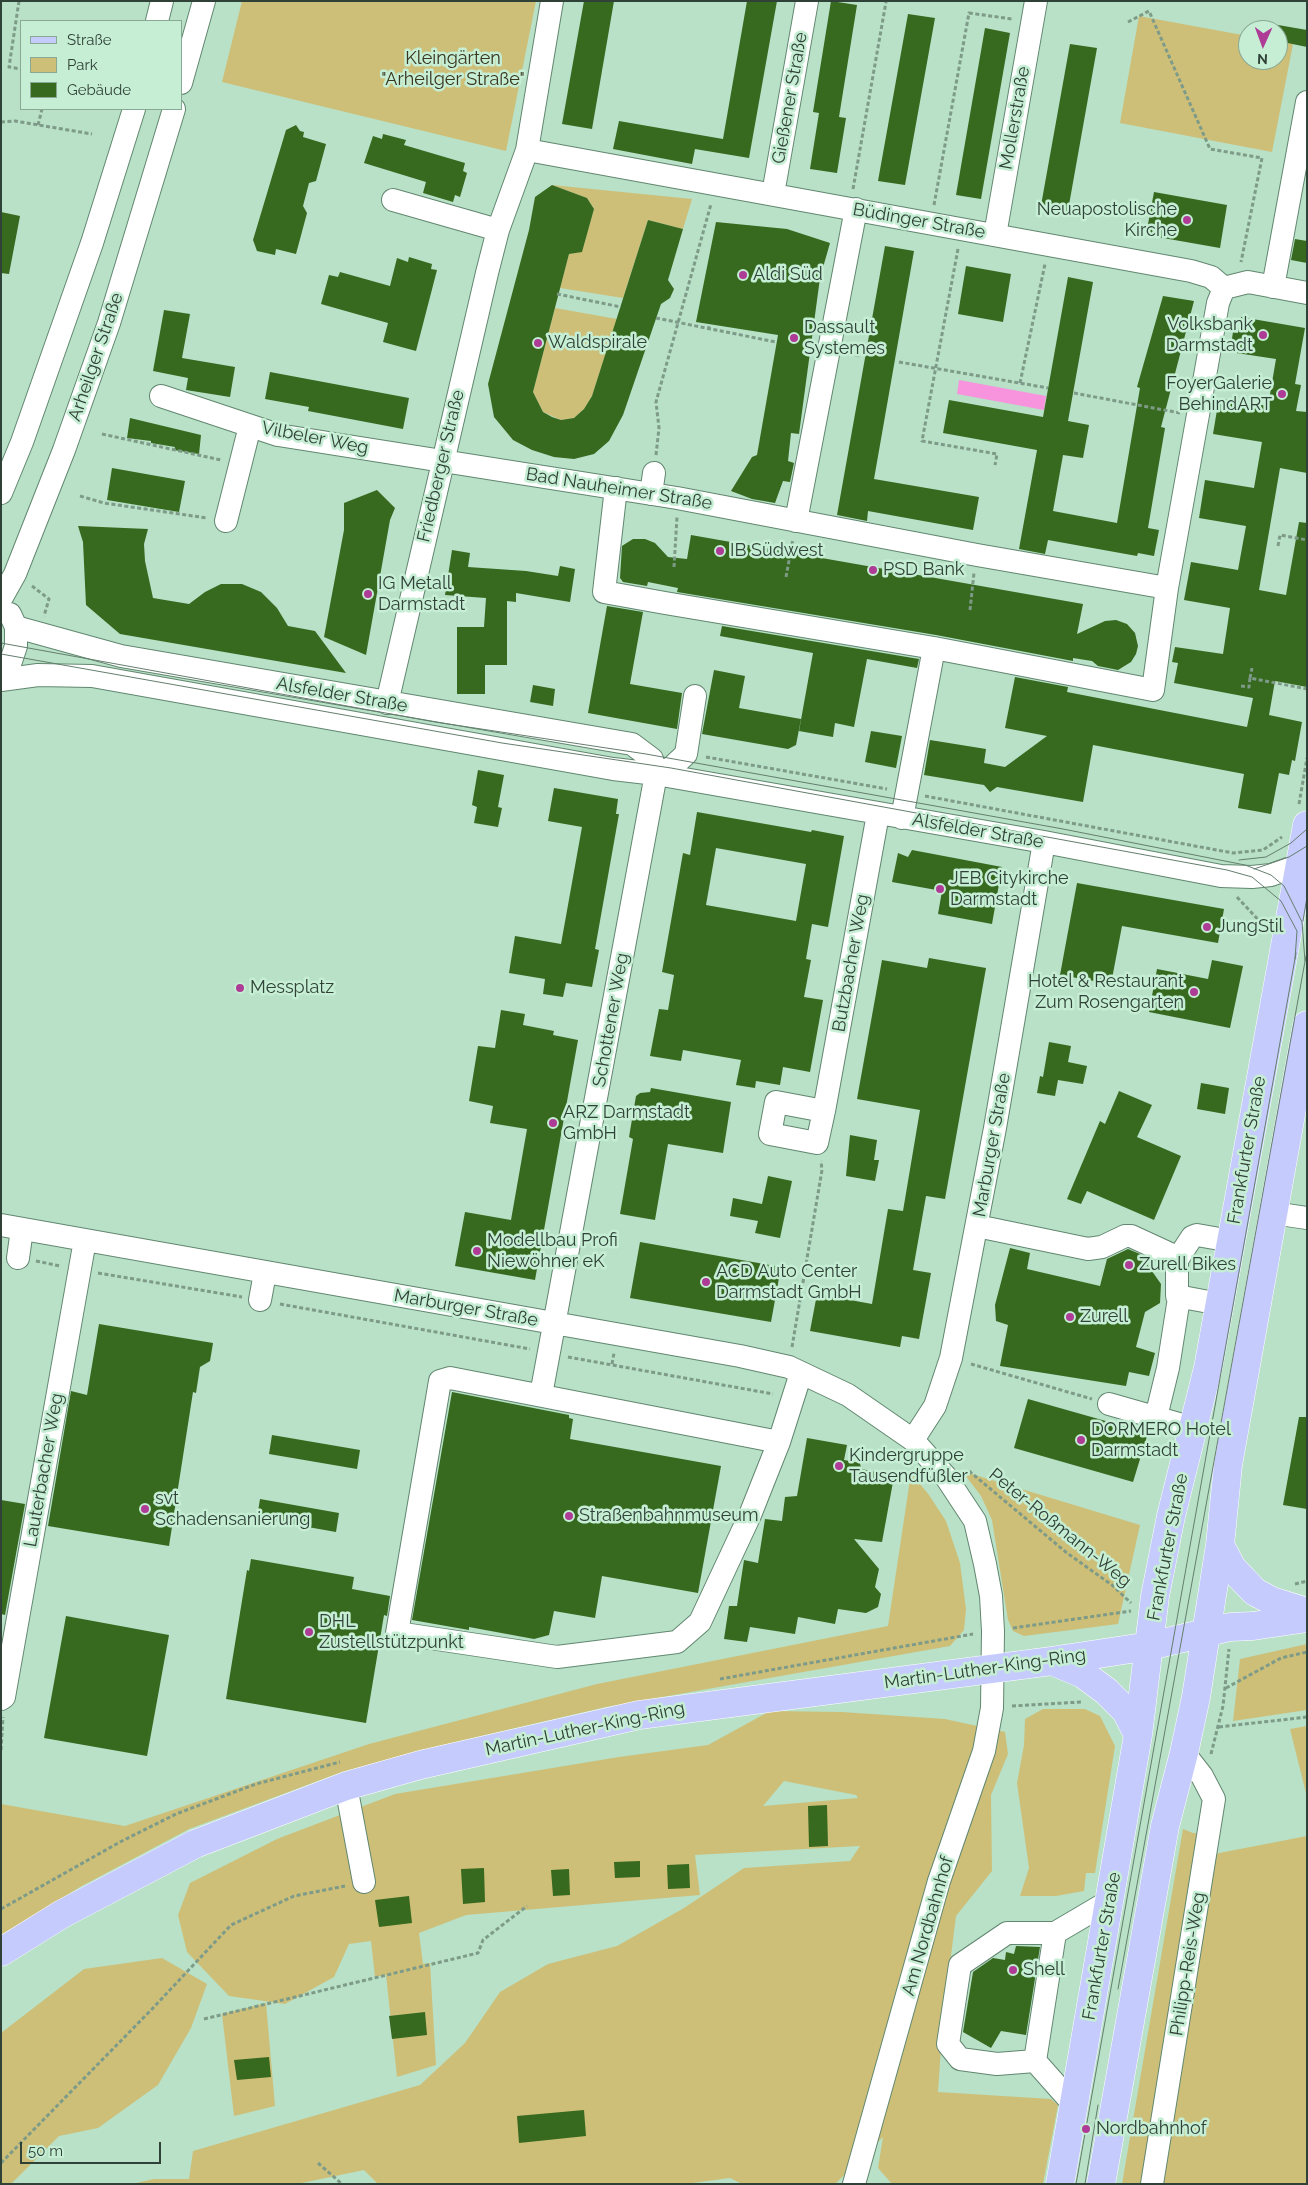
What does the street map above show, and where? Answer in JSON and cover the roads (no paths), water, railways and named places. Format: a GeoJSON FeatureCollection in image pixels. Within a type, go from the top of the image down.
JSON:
{"type":"FeatureCollection","features":[{"type":"Feature","properties":{"kind":"main road","name":"Frankfurter Straße"},"geometry":{"type":"LineString","coordinates":[[1060,2184],[1138,1735],[1159,1578],[1208,1368],[1299,865],[1302,818]]}},
{"type":"Feature","properties":{"kind":"main road","name":"Frankfurter Straße"},"geometry":{"type":"LineString","coordinates":[[1101,2184],[1165,1826],[1184,1753],[1207,1634],[1220,1545],[1228,1465],[1307,1025]]}},
{"type":"Feature","properties":{"kind":"main road"},"geometry":{"type":"LineString","coordinates":[[1220,1545],[1232,1568],[1255,1592],[1272,1601],[1307,1612]]}},
{"type":"Feature","properties":{"kind":"main road","name":"Martin-Luther-King-Ring"},"geometry":{"type":"LineString","coordinates":[[1,1952],[62,1914],[196,1844],[346,1786],[420,1765],[639,1715],[1052,1661],[1150,1646],[1230,1627],[1307,1618]]}},
{"type":"Feature","properties":{"kind":"main road"},"geometry":{"type":"LineString","coordinates":[[1052,1661],[1083,1674],[1102,1688],[1126,1711],[1138,1735]]}},
{"type":"Feature","properties":{"kind":"street"},"geometry":{"type":"LineString","coordinates":[[157,20],[162,1]]}},
{"type":"Feature","properties":{"kind":"street"},"geometry":{"type":"LineString","coordinates":[[182,79],[204,1]]}},
{"type":"Feature","properties":{"kind":"street","name":"Friedberger Straße"},"geometry":{"type":"LineString","coordinates":[[387,703],[442,461],[498,230],[527,150],[552,1]]}},
{"type":"Feature","properties":{"kind":"street","name":"Gießener Straße"},"geometry":{"type":"LineString","coordinates":[[773,194],[807,1]]}},
{"type":"Feature","properties":{"kind":"street","name":"Mollerstraße"},"geometry":{"type":"LineString","coordinates":[[995,235],[1034,11]]}},
{"type":"Feature","properties":{"kind":"street"},"geometry":{"type":"LineString","coordinates":[[1273,287],[1307,102]]}},
{"type":"Feature","properties":{"kind":"street"},"geometry":{"type":"LineString","coordinates":[[1,493],[22,442],[92,243],[134,110]]}},
{"type":"Feature","properties":{"kind":"street","name":"Arheilger Straße"},"geometry":{"type":"LineString","coordinates":[[16,627],[10,613],[1,601],[15,574],[67,444],[109,323],[174,110]]}},
{"type":"Feature","properties":{"kind":"street","name":"Büdinger Straße"},"geometry":{"type":"LineString","coordinates":[[527,150],[931,222],[1191,271],[1211,277],[1230,287]]}},
{"type":"Feature","properties":{"kind":"street"},"geometry":{"type":"LineString","coordinates":[[393,200],[498,230]]}},
{"type":"Feature","properties":{"kind":"street"},"geometry":{"type":"LineString","coordinates":[[796,521],[808,493],[852,209]]}},
{"type":"Feature","properties":{"kind":"street"},"geometry":{"type":"LineString","coordinates":[[616,488],[604,592],[934,648],[1153,690],[1193,415],[1218,303],[1230,287],[1248,282],[1307,293]]}},
{"type":"Feature","properties":{"kind":"street","name":"Vilbeler Weg"},"geometry":{"type":"LineString","coordinates":[[162,396],[278,435],[442,461]]}},
{"type":"Feature","properties":{"kind":"street"},"geometry":{"type":"LineString","coordinates":[[226,521],[250,426]]}},
{"type":"Feature","properties":{"kind":"street","name":"Bad Nauheimer Straße"},"geometry":{"type":"LineString","coordinates":[[442,461],[616,488],[653,483],[678,498],[977,556],[1167,588]]}},
{"type":"Feature","properties":{"kind":"street"},"geometry":{"type":"LineString","coordinates":[[1,675],[9,667],[14,656],[16,627]]}},
{"type":"Feature","properties":{"kind":"street","name":"Alsfelder Straße"},"geometry":{"type":"LineString","coordinates":[[16,627],[121,656],[632,744],[652,760],[656,774]]}},
{"type":"Feature","properties":{"kind":"street"},"geometry":{"type":"LineString","coordinates":[[902,818],[929,708],[934,648]]}},
{"type":"Feature","properties":{"kind":"street","name":"Alsfelder Straße"},"geometry":{"type":"LineString","coordinates":[[1,680],[38,675],[92,676],[613,769],[656,774],[1044,842],[1220,876],[1252,877],[1271,875],[1299,865]]}},
{"type":"Feature","properties":{"kind":"street"},"geometry":{"type":"LineString","coordinates":[[656,774],[671,768],[686,754],[695,696]]}},
{"type":"Feature","properties":{"kind":"street","name":"Schottener Weg"},"geometry":{"type":"LineString","coordinates":[[542,1395],[656,774]]}},
{"type":"Feature","properties":{"kind":"street","name":"Butzbacher Weg"},"geometry":{"type":"LineString","coordinates":[[824,1111],[776,1102],[770,1134],[817,1143],[824,1111],[878,814]]}},
{"type":"Feature","properties":{"kind":"street","name":"Marburger Straße"},"geometry":{"type":"LineString","coordinates":[[913,1440],[935,1406],[951,1358],[977,1226],[1044,842]]}},
{"type":"Feature","properties":{"kind":"street"},"geometry":{"type":"LineString","coordinates":[[1273,1213],[1307,1218]]}},
{"type":"Feature","properties":{"kind":"street"},"geometry":{"type":"LineString","coordinates":[[977,1226],[1088,1249],[1102,1247],[1125,1236],[1132,1236],[1170,1254],[1177,1260]]}},
{"type":"Feature","properties":{"kind":"street"},"geometry":{"type":"LineString","coordinates":[[12,1227],[18,1258]]}},
{"type":"Feature","properties":{"kind":"street","name":"Marburger Straße"},"geometry":{"type":"LineString","coordinates":[[12,1227],[740,1356],[795,1370],[848,1395],[913,1440],[946,1477],[974,1520],[991,1596],[993,1668]]}},
{"type":"Feature","properties":{"kind":"street"},"geometry":{"type":"LineString","coordinates":[[1156,1417],[1168,1368],[1179,1298],[1175,1292],[1177,1260],[1192,1238],[1197,1234],[1231,1241]]}},
{"type":"Feature","properties":{"kind":"street","name":"Lauterbacher Weg"},"geometry":{"type":"LineString","coordinates":[[2,1698],[85,1240]]}},
{"type":"Feature","properties":{"kind":"street"},"geometry":{"type":"LineString","coordinates":[[260,1300],[265,1273]]}},
{"type":"Feature","properties":{"kind":"street"},"geometry":{"type":"LineString","coordinates":[[1179,1298],[1210,1302]]}},
{"type":"Feature","properties":{"kind":"street"},"geometry":{"type":"LineString","coordinates":[[779,1442],[450,1378],[440,1381],[397,1633],[558,1657],[677,1642],[700,1622],[750,1515],[779,1442],[794,1398],[795,1370]]}},
{"type":"Feature","properties":{"kind":"street"},"geometry":{"type":"LineString","coordinates":[[1109,1404],[1193,1428]]}},
{"type":"Feature","properties":{"kind":"street","name":"Am Nordbahnhof"},"geometry":{"type":"LineString","coordinates":[[854,2184],[939,1881],[984,1751],[992,1708],[993,1668]]}},
{"type":"Feature","properties":{"kind":"street","name":"Philipp-Reis-Weg"},"geometry":{"type":"LineString","coordinates":[[1152,2184],[1214,1799],[1202,1776],[1184,1753]]}},
{"type":"Feature","properties":{"kind":"street"},"geometry":{"type":"LineString","coordinates":[[346,1786],[364,1882]]}},
{"type":"Feature","properties":{"kind":"street"},"geometry":{"type":"LineString","coordinates":[[1035,2061],[997,2064],[960,2059],[948,2044],[960,1965],[1007,1933],[1056,1933],[1110,1900]]}},
{"type":"Feature","properties":{"kind":"street"},"geometry":{"type":"LineString","coordinates":[[1035,2061],[1056,1933]]}},
{"type":"Feature","properties":{"kind":"street"},"geometry":{"type":"LineString","coordinates":[[1035,2061],[1074,2105]]}},
{"type":"Feature","properties":{"kind":"tram line"},"geometry":{"type":"LineString","coordinates":[[1,643],[435,722],[646,754],[1063,829],[1245,865],[1271,875],[1284,886],[1302,922],[1305,961]]}},
{"type":"Feature","properties":{"kind":"tram line"},"geometry":{"type":"LineString","coordinates":[[1,654],[502,743],[671,768],[1227,870],[1252,877],[1281,901],[1297,931],[1295,959]]}},
{"type":"Feature","properties":{"kind":"tram line"},"geometry":{"type":"LineString","coordinates":[[1239,860],[1266,857],[1291,843],[1307,829]]}},
{"type":"Feature","properties":{"kind":"tram line"},"geometry":{"type":"LineString","coordinates":[[1254,869],[1289,857],[1307,846]]}},
{"type":"Feature","properties":{"kind":"tram line"},"geometry":{"type":"LineString","coordinates":[[1303,921],[1307,897]]}},
{"type":"Feature","properties":{"kind":"tram line"},"geometry":{"type":"LineString","coordinates":[[1076,2184],[1296,953]]}},
{"type":"Feature","properties":{"kind":"tram line"},"geometry":{"type":"LineString","coordinates":[[1118,1989],[1306,956]]}},
{"type":"Feature","properties":{"kind":"tram line"},"geometry":{"type":"LineString","coordinates":[[1085,2184],[1098,2105]]}},
{"type":"Feature","properties":{"kind":"place","name":"Neuapostolische Kirche"},"geometry":{"type":"Point","coordinates":[1187,220]}},
{"type":"Feature","properties":{"kind":"place","name":"Aldi Süd"},"geometry":{"type":"Point","coordinates":[743,275]}},
{"type":"Feature","properties":{"kind":"place","name":"Volksbank Darmstadt"},"geometry":{"type":"Point","coordinates":[1263,335]}},
{"type":"Feature","properties":{"kind":"place","name":"Dassault Systemes"},"geometry":{"type":"Point","coordinates":[794,338]}},
{"type":"Feature","properties":{"kind":"place","name":"Waldspirale"},"geometry":{"type":"Point","coordinates":[538,343]}},
{"type":"Feature","properties":{"kind":"place","name":"FoyerGalerie BehindART"},"geometry":{"type":"Point","coordinates":[1282,394]}},
{"type":"Feature","properties":{"kind":"place","name":"IB Südwest"},"geometry":{"type":"Point","coordinates":[720,551]}},
{"type":"Feature","properties":{"kind":"place","name":"PSD Bank"},"geometry":{"type":"Point","coordinates":[873,570]}},
{"type":"Feature","properties":{"kind":"place","name":"IG Metall Darmstadt"},"geometry":{"type":"Point","coordinates":[368,594]}},
{"type":"Feature","properties":{"kind":"place","name":"JEB Citykirche Darmstadt"},"geometry":{"type":"Point","coordinates":[940,889]}},
{"type":"Feature","properties":{"kind":"place","name":"JungStil"},"geometry":{"type":"Point","coordinates":[1207,927]}},
{"type":"Feature","properties":{"kind":"place","name":"Messplatz"},"geometry":{"type":"Point","coordinates":[240,988]}},
{"type":"Feature","properties":{"kind":"place","name":"Hotel & Restaurant Zum Rosengarten"},"geometry":{"type":"Point","coordinates":[1194,992]}},
{"type":"Feature","properties":{"kind":"place","name":"ARZ Darmstadt GmbH"},"geometry":{"type":"Point","coordinates":[553,1123]}},
{"type":"Feature","properties":{"kind":"place","name":"Modellbau Profi Niewöhner eK"},"geometry":{"type":"Point","coordinates":[477,1251]}},
{"type":"Feature","properties":{"kind":"place","name":"Zurell Bikes"},"geometry":{"type":"Point","coordinates":[1129,1265]}},
{"type":"Feature","properties":{"kind":"place","name":"ACD Auto Center Darmstadt GmbH"},"geometry":{"type":"Point","coordinates":[706,1282]}},
{"type":"Feature","properties":{"kind":"place","name":"Zurell"},"geometry":{"type":"Point","coordinates":[1070,1317]}},
{"type":"Feature","properties":{"kind":"place","name":"DORMERO Hotel Darmstadt"},"geometry":{"type":"Point","coordinates":[1081,1440]}},
{"type":"Feature","properties":{"kind":"place","name":"Kindergruppe Tausendfüßler"},"geometry":{"type":"Point","coordinates":[839,1466]}},
{"type":"Feature","properties":{"kind":"place","name":"svt Schadensanierung"},"geometry":{"type":"Point","coordinates":[145,1509]}},
{"type":"Feature","properties":{"kind":"place","name":"Straßenbahnmuseum"},"geometry":{"type":"Point","coordinates":[569,1516]}},
{"type":"Feature","properties":{"kind":"place","name":"DHL Zustellstützpunkt"},"geometry":{"type":"Point","coordinates":[309,1632]}},
{"type":"Feature","properties":{"kind":"place","name":"Shell"},"geometry":{"type":"Point","coordinates":[1013,1970]}},
{"type":"Feature","properties":{"kind":"place","name":"Nordbahnhof"},"geometry":{"type":"Point","coordinates":[1086,2129]}},
{"type":"Feature","properties":{"kind":"park label","name":"Kleingärten \"Arheilger Straße\""},"geometry":{"type":"Point","coordinates":[453,69]}}]}
